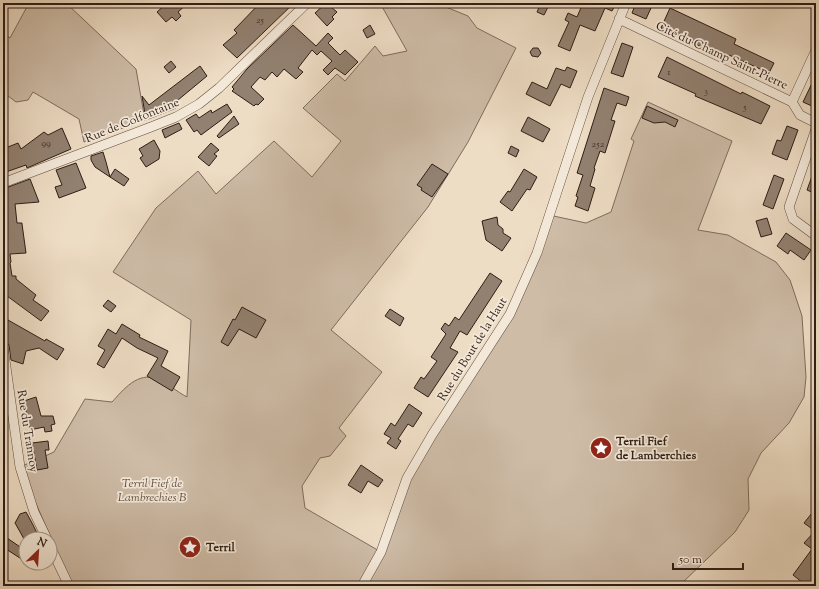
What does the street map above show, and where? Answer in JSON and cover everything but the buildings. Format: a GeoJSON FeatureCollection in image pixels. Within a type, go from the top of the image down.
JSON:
{"type":"FeatureCollection","features":[{"type":"Feature","properties":{"kind":"street","name":"Rue de Colfontaine"},"geometry":{"type":"LineString","coordinates":[[3,183],[157,125],[199,104],[219,88],[307,3]]}},
{"type":"Feature","properties":{"kind":"street","name":"Rue du Bout de la Haut"},"geometry":{"type":"LineString","coordinates":[[362,586],[381,552],[407,478],[432,435],[510,314],[537,252],[588,97],[626,3]]}},
{"type":"Feature","properties":{"kind":"street","name":"Cité du Champ Saint-Pierre"},"geometry":{"type":"LineString","coordinates":[[619,19],[792,102],[800,115],[816,123]]}},
{"type":"Feature","properties":{"kind":"street","name":"Cité du Champ Saint-Pierre"},"geometry":{"type":"LineString","coordinates":[[792,102],[816,50]]}},
{"type":"Feature","properties":{"kind":"street"},"geometry":{"type":"LineString","coordinates":[[816,130],[789,206],[793,219],[816,236]]}},
{"type":"Feature","properties":{"kind":"street","name":"Rue du Trannoy"},"geometry":{"type":"LineString","coordinates":[[3,346],[20,467],[34,512],[43,531]]}},
{"type":"Feature","properties":{"kind":"street"},"geometry":{"type":"LineString","coordinates":[[58,563],[69,586]]}},
{"type":"Feature","properties":{"kind":"green space"},"geometry":{"type":"Polygon","coordinates":[[[29,3],[66,3],[136,69],[145,120],[84,142],[79,119],[33,92],[28,100],[16,102],[3,92],[3,33],[10,38],[29,3]]]}},
{"type":"Feature","properties":{"kind":"green space","name":"Terril Fief de Lambrechies B"},"geometry":{"type":"Polygon","coordinates":[[[380,3],[436,3],[468,16],[477,28],[516,48],[468,142],[428,207],[331,330],[382,372],[339,428],[346,436],[330,456],[320,458],[302,486],[305,508],[381,552],[407,478],[510,314],[549,215],[586,223],[611,212],[634,141],[631,139],[648,102],[732,141],[698,230],[728,235],[776,262],[790,280],[802,316],[806,377],[804,397],[789,423],[761,453],[748,479],[749,510],[735,532],[679,586],[72,586],[58,554],[58,531],[48,531],[20,467],[54,452],[85,399],[112,402],[126,387],[132,383],[137,380],[150,377],[165,383],[187,397],[191,320],[113,272],[156,208],[198,171],[216,194],[274,141],[312,177],[341,141],[303,108],[337,74],[345,81],[375,46],[383,56],[407,51],[380,3]]]}},
{"type":"Feature","properties":{"kind":"place","name":"Terril Fief de Lamberchies"},"geometry":{"type":"Point","coordinates":[601,448]}},
{"type":"Feature","properties":{"kind":"place","name":"Terril"},"geometry":{"type":"Point","coordinates":[190,547]}}]}
